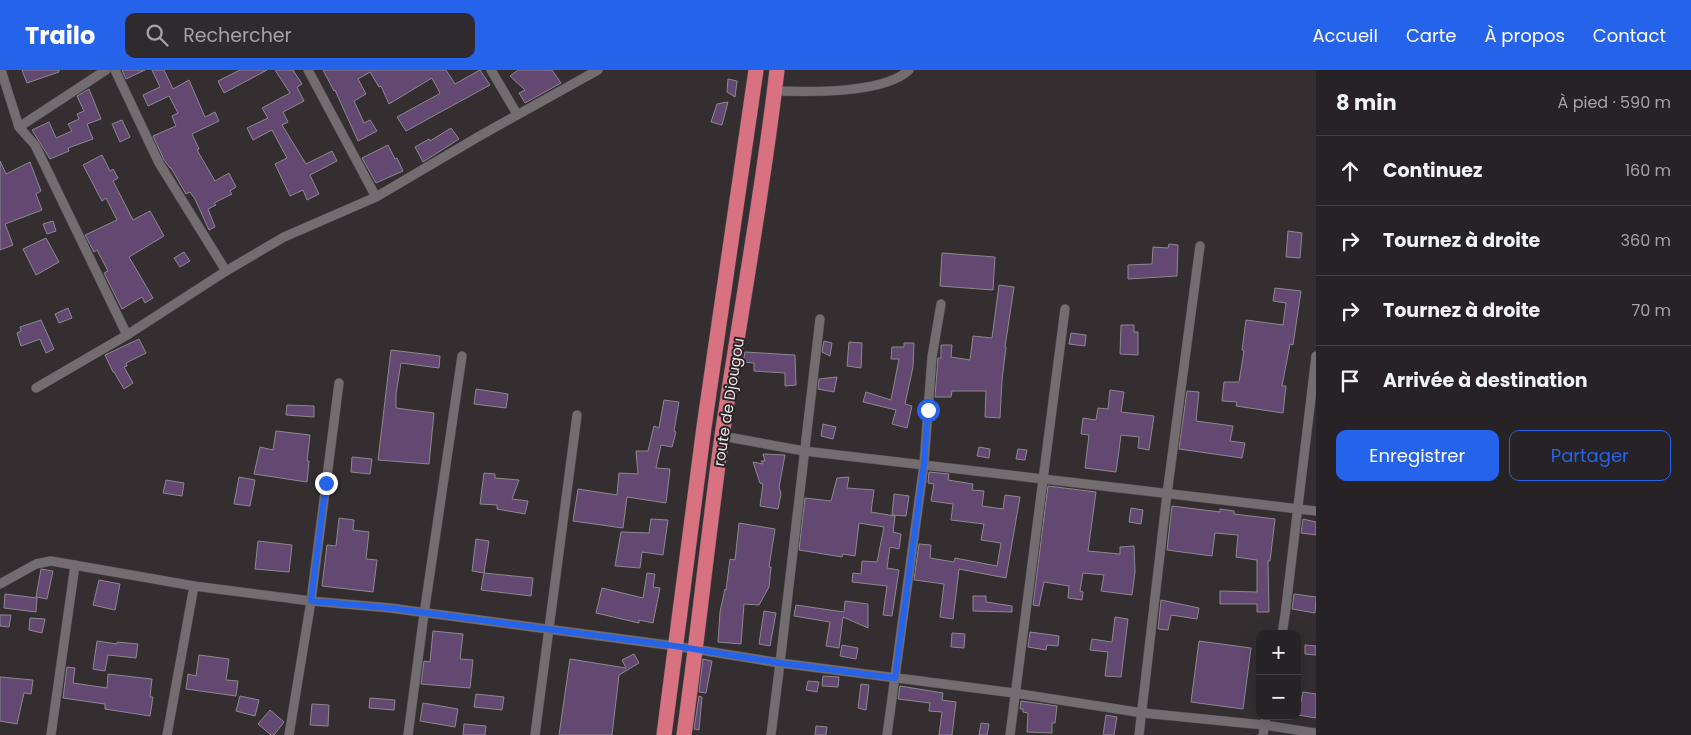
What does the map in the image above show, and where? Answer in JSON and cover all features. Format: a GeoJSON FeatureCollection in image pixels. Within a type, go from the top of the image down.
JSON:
{"type":"FeatureCollection","features":[{"type":"Feature","properties":{"kind":"highway","name":"route de Djougou"},"geometry":{"type":"LineString","coordinates":[[664,735],[704,427],[756,70]]}},
{"type":"Feature","properties":{"kind":"highway","name":"route de Djougou"},"geometry":{"type":"LineString","coordinates":[[684,735],[722,436],[759,208],[778,70]]}},
{"type":"Feature","properties":{"kind":"street"},"geometry":{"type":"LineString","coordinates":[[1,70],[19,127],[35,145],[127,335]]}},
{"type":"Feature","properties":{"kind":"street"},"geometry":{"type":"LineString","coordinates":[[19,127],[106,70]]}},
{"type":"Feature","properties":{"kind":"street"},"geometry":{"type":"LineString","coordinates":[[115,70],[163,170],[226,271]]}},
{"type":"Feature","properties":{"kind":"street"},"geometry":{"type":"LineString","coordinates":[[308,70],[376,197]]}},
{"type":"Feature","properties":{"kind":"street"},"geometry":{"type":"LineString","coordinates":[[491,70],[517,114]]}},
{"type":"Feature","properties":{"kind":"street"},"geometry":{"type":"LineString","coordinates":[[36,388],[127,335],[226,271],[284,237],[376,197],[517,114],[598,70]]}},
{"type":"Feature","properties":{"kind":"street"},"geometry":{"type":"LineString","coordinates":[[775,91],[814,92],[868,86],[894,80],[909,70]]}},
{"type":"Feature","properties":{"kind":"street"},"geometry":{"type":"LineString","coordinates":[[1139,735],[1167,494],[1200,246]]}},
{"type":"Feature","properties":{"kind":"street"},"geometry":{"type":"LineString","coordinates":[[887,735],[924,464],[932,358],[941,304]]}},
{"type":"Feature","properties":{"kind":"street"},"geometry":{"type":"LineString","coordinates":[[1010,735],[1014,693],[1066,309]]}},
{"type":"Feature","properties":{"kind":"street"},"geometry":{"type":"LineString","coordinates":[[770,735],[820,319]]}},
{"type":"Feature","properties":{"kind":"street"},"geometry":{"type":"LineString","coordinates":[[408,735],[462,356]]}},
{"type":"Feature","properties":{"kind":"street"},"geometry":{"type":"LineString","coordinates":[[1283,630],[1316,356]]}},
{"type":"Feature","properties":{"kind":"street"},"geometry":{"type":"LineString","coordinates":[[289,735],[311,601],[339,383]]}},
{"type":"Feature","properties":{"kind":"street"},"geometry":{"type":"LineString","coordinates":[[535,735],[578,415]]}},
{"type":"Feature","properties":{"kind":"street"},"geometry":{"type":"LineString","coordinates":[[722,436],[804,451],[1316,511]]}},
{"type":"Feature","properties":{"kind":"street"},"geometry":{"type":"LineString","coordinates":[[0,584],[36,564],[51,561],[194,586],[311,601],[390,608],[675,646],[780,663],[1014,693],[1143,713],[1256,719]]}},
{"type":"Feature","properties":{"kind":"street"},"geometry":{"type":"LineString","coordinates":[[51,735],[75,565]]}},
{"type":"Feature","properties":{"kind":"street"},"geometry":{"type":"LineString","coordinates":[[167,735],[194,586]]}},
{"type":"Feature","properties":{"kind":"street"},"geometry":{"type":"LineString","coordinates":[[1263,735],[1265,720],[1316,733]]}},
{"type":"Feature","properties":{"kind":"building"},"geometry":{"type":"Polygon","coordinates":[[[22,70],[59,70],[59,72],[27,83],[22,70]]]}},
{"type":"Feature","properties":{"kind":"building"},"geometry":{"type":"Polygon","coordinates":[[[122,70],[145,70],[126,79],[122,70]]]}},
{"type":"Feature","properties":{"kind":"building"},"geometry":{"type":"Polygon","coordinates":[[[152,70],[164,70],[173,89],[189,80],[205,117],[215,112],[219,121],[192,134],[199,149],[197,150],[215,181],[229,173],[236,187],[230,191],[232,194],[214,203],[216,205],[208,209],[215,227],[209,230],[195,199],[190,192],[186,194],[171,168],[164,160],[153,136],[176,126],[172,116],[178,113],[169,96],[148,106],[143,95],[160,87],[152,70]]]}},
{"type":"Feature","properties":{"kind":"building"},"geometry":{"type":"Polygon","coordinates":[[[240,70],[267,70],[224,93],[218,81],[240,70]]]}},
{"type":"Feature","properties":{"kind":"building"},"geometry":{"type":"Polygon","coordinates":[[[275,70],[293,70],[302,84],[297,87],[304,101],[283,112],[288,122],[282,125],[306,164],[332,151],[337,161],[310,175],[319,194],[307,200],[303,190],[290,196],[275,164],[287,158],[272,130],[253,140],[247,128],[268,118],[262,108],[290,93],[275,70]]]}},
{"type":"Feature","properties":{"kind":"building"},"geometry":{"type":"Polygon","coordinates":[[[323,70],[446,70],[455,84],[480,70],[490,85],[406,131],[397,117],[440,93],[432,78],[389,104],[381,86],[379,87],[370,72],[358,79],[366,94],[354,101],[364,123],[370,120],[377,131],[358,141],[335,90],[323,70]]]}},
{"type":"Feature","properties":{"kind":"building"},"geometry":{"type":"Polygon","coordinates":[[[518,70],[552,70],[561,83],[525,103],[519,93],[525,90],[510,76],[518,70]]]}},
{"type":"Feature","properties":{"kind":"building"},"geometry":{"type":"Polygon","coordinates":[[[728,79],[737,81],[735,97],[727,92],[728,79]]]}},
{"type":"Feature","properties":{"kind":"building"},"geometry":{"type":"Polygon","coordinates":[[[89,89],[101,119],[87,124],[93,139],[68,148],[69,151],[50,159],[32,130],[49,122],[56,138],[72,131],[68,124],[79,119],[77,114],[84,111],[77,96],[89,89]]]}},
{"type":"Feature","properties":{"kind":"building"},"geometry":{"type":"Polygon","coordinates":[[[728,102],[722,125],[711,122],[717,104],[728,102]]]}},
{"type":"Feature","properties":{"kind":"building"},"geometry":{"type":"Polygon","coordinates":[[[122,120],[130,137],[120,142],[112,124],[122,120]]]}},
{"type":"Feature","properties":{"kind":"building"},"geometry":{"type":"Polygon","coordinates":[[[451,128],[459,139],[423,162],[415,147],[429,139],[430,141],[451,128]]]}},
{"type":"Feature","properties":{"kind":"building"},"geometry":{"type":"Polygon","coordinates":[[[388,145],[403,171],[376,183],[362,158],[388,145]]]}},
{"type":"Feature","properties":{"kind":"building"},"geometry":{"type":"Polygon","coordinates":[[[102,155],[110,171],[113,169],[118,178],[113,181],[133,220],[150,211],[164,236],[129,257],[153,298],[145,303],[142,297],[122,309],[104,273],[108,271],[97,250],[94,252],[85,235],[117,220],[106,198],[102,201],[83,165],[102,155]]]}},
{"type":"Feature","properties":{"kind":"building"},"geometry":{"type":"Polygon","coordinates":[[[0,161],[6,174],[30,162],[41,191],[36,194],[42,210],[5,224],[13,245],[0,250],[0,161]]]}},
{"type":"Feature","properties":{"kind":"building"},"geometry":{"type":"Polygon","coordinates":[[[53,221],[56,231],[47,234],[43,224],[53,221]]]}},
{"type":"Feature","properties":{"kind":"building"},"geometry":{"type":"Polygon","coordinates":[[[1288,231],[1302,233],[1300,258],[1286,257],[1288,231]]]}},
{"type":"Feature","properties":{"kind":"building"},"geometry":{"type":"Polygon","coordinates":[[[46,238],[59,262],[36,275],[23,249],[46,238]]]}},
{"type":"Feature","properties":{"kind":"building"},"geometry":{"type":"Polygon","coordinates":[[[1169,244],[1178,245],[1177,276],[1128,279],[1128,265],[1152,264],[1153,247],[1168,248],[1169,244]]]}},
{"type":"Feature","properties":{"kind":"building"},"geometry":{"type":"Polygon","coordinates":[[[184,252],[190,261],[180,267],[174,258],[184,252]]]}},
{"type":"Feature","properties":{"kind":"building"},"geometry":{"type":"Polygon","coordinates":[[[942,253],[995,257],[993,290],[940,286],[942,253]]]}},
{"type":"Feature","properties":{"kind":"building"},"geometry":{"type":"Polygon","coordinates":[[[999,285],[1014,287],[1005,347],[1000,418],[985,417],[986,391],[952,391],[951,397],[935,397],[941,345],[952,345],[951,357],[970,360],[973,336],[992,338],[999,285]]]}},
{"type":"Feature","properties":{"kind":"building"},"geometry":{"type":"Polygon","coordinates":[[[1275,288],[1301,291],[1293,345],[1290,344],[1282,386],[1286,386],[1283,413],[1236,406],[1237,402],[1222,401],[1224,382],[1239,382],[1246,320],[1283,325],[1286,303],[1273,301],[1275,288]]]}},
{"type":"Feature","properties":{"kind":"building"},"geometry":{"type":"Polygon","coordinates":[[[68,308],[72,318],[59,323],[55,314],[68,308]]]}},
{"type":"Feature","properties":{"kind":"building"},"geometry":{"type":"Polygon","coordinates":[[[41,320],[54,349],[46,353],[40,339],[21,346],[17,333],[21,331],[20,327],[41,320]]]}},
{"type":"Feature","properties":{"kind":"building"},"geometry":{"type":"Polygon","coordinates":[[[1121,325],[1134,325],[1134,332],[1138,332],[1138,355],[1120,354],[1121,325]]]}},
{"type":"Feature","properties":{"kind":"building"},"geometry":{"type":"Polygon","coordinates":[[[1071,333],[1086,335],[1085,346],[1069,344],[1071,333]]]}},
{"type":"Feature","properties":{"kind":"building"},"geometry":{"type":"Polygon","coordinates":[[[139,339],[146,353],[126,363],[127,366],[124,367],[133,383],[124,389],[105,355],[139,339]]]}},
{"type":"Feature","properties":{"kind":"building"},"geometry":{"type":"Polygon","coordinates":[[[824,341],[832,343],[830,356],[822,352],[824,341]]]}},
{"type":"Feature","properties":{"kind":"building"},"geometry":{"type":"Polygon","coordinates":[[[849,342],[862,343],[861,368],[847,366],[849,342]]]}},
{"type":"Feature","properties":{"kind":"building"},"geometry":{"type":"Polygon","coordinates":[[[904,343],[914,343],[913,367],[905,404],[912,406],[907,428],[892,424],[896,410],[863,402],[866,392],[891,400],[899,359],[891,359],[892,347],[904,347],[904,343]]]}},
{"type":"Feature","properties":{"kind":"building"},"geometry":{"type":"Polygon","coordinates":[[[391,350],[440,356],[439,368],[401,363],[396,394],[396,408],[434,413],[429,464],[378,460],[391,350]]]}},
{"type":"Feature","properties":{"kind":"building"},"geometry":{"type":"Polygon","coordinates":[[[745,352],[795,355],[796,385],[785,386],[785,373],[754,371],[754,363],[743,362],[745,352]]]}},
{"type":"Feature","properties":{"kind":"building"},"geometry":{"type":"Polygon","coordinates":[[[837,377],[834,392],[818,389],[819,379],[837,377]]]}},
{"type":"Feature","properties":{"kind":"building"},"geometry":{"type":"Polygon","coordinates":[[[476,389],[508,394],[506,408],[474,404],[476,389]]]}},
{"type":"Feature","properties":{"kind":"building"},"geometry":{"type":"Polygon","coordinates":[[[1110,390],[1124,392],[1121,412],[1154,416],[1149,450],[1138,448],[1139,437],[1121,435],[1116,472],[1085,468],[1089,435],[1081,434],[1083,418],[1096,420],[1098,408],[1108,409],[1110,390]]]}},
{"type":"Feature","properties":{"kind":"building"},"geometry":{"type":"Polygon","coordinates":[[[1187,391],[1199,392],[1196,421],[1233,426],[1230,441],[1245,443],[1242,458],[1179,449],[1187,391]]]}},
{"type":"Feature","properties":{"kind":"building"},"geometry":{"type":"Polygon","coordinates":[[[664,400],[679,402],[674,431],[676,432],[672,447],[661,445],[656,468],[670,469],[666,503],[627,497],[623,528],[573,521],[578,489],[617,495],[619,473],[638,474],[636,451],[648,451],[654,426],[659,428],[664,400]]]}},
{"type":"Feature","properties":{"kind":"building"},"geometry":{"type":"Polygon","coordinates":[[[287,405],[314,406],[314,417],[286,415],[287,405]]]}},
{"type":"Feature","properties":{"kind":"building"},"geometry":{"type":"Polygon","coordinates":[[[823,424],[836,427],[833,439],[821,436],[823,424]]]}},
{"type":"Feature","properties":{"kind":"building"},"geometry":{"type":"Polygon","coordinates":[[[276,431],[310,435],[307,482],[254,474],[260,447],[273,450],[276,431]]]}},
{"type":"Feature","properties":{"kind":"building"},"geometry":{"type":"Polygon","coordinates":[[[979,447],[990,449],[989,458],[977,456],[979,447]]]}},
{"type":"Feature","properties":{"kind":"building"},"geometry":{"type":"Polygon","coordinates":[[[1018,449],[1027,450],[1025,460],[1016,459],[1018,449]]]}},
{"type":"Feature","properties":{"kind":"building"},"geometry":{"type":"Polygon","coordinates":[[[763,454],[785,455],[779,487],[781,494],[778,509],[760,506],[763,484],[760,483],[753,462],[763,464],[761,461],[765,461],[763,454]]]}},
{"type":"Feature","properties":{"kind":"building"},"geometry":{"type":"Polygon","coordinates":[[[352,457],[372,459],[370,474],[351,472],[352,457]]]}},
{"type":"Feature","properties":{"kind":"building"},"geometry":{"type":"Polygon","coordinates":[[[929,472],[949,474],[948,480],[973,484],[972,490],[984,491],[982,506],[1003,509],[1005,495],[1020,497],[1006,578],[959,569],[953,619],[940,617],[944,584],[914,580],[919,544],[931,545],[930,558],[954,562],[955,558],[997,566],[1001,543],[981,540],[984,524],[951,520],[953,504],[931,501],[934,484],[928,483],[929,472]]]}},
{"type":"Feature","properties":{"kind":"building"},"geometry":{"type":"Polygon","coordinates":[[[484,473],[495,474],[495,478],[519,480],[512,499],[528,501],[525,514],[497,509],[497,505],[480,504],[484,473]]]}},
{"type":"Feature","properties":{"kind":"building"},"geometry":{"type":"Polygon","coordinates":[[[239,477],[255,480],[250,506],[234,504],[239,477]]]}},
{"type":"Feature","properties":{"kind":"building"},"geometry":{"type":"Polygon","coordinates":[[[849,477],[847,488],[874,490],[871,512],[895,516],[893,532],[901,534],[899,549],[890,547],[887,568],[899,570],[892,616],[883,615],[887,586],[852,582],[853,573],[861,574],[862,561],[877,562],[884,527],[859,523],[855,556],[843,554],[842,557],[799,550],[805,498],[831,501],[837,478],[849,477]]]}},
{"type":"Feature","properties":{"kind":"building"},"geometry":{"type":"Polygon","coordinates":[[[166,480],[184,483],[182,496],[163,493],[166,480]]]}},
{"type":"Feature","properties":{"kind":"building"},"geometry":{"type":"Polygon","coordinates":[[[1048,486],[1096,492],[1088,551],[1120,554],[1120,547],[1134,546],[1135,572],[1132,595],[1101,591],[1104,575],[1083,573],[1080,591],[1083,592],[1082,600],[1068,598],[1069,586],[1044,582],[1039,606],[1033,605],[1048,486]]]}},
{"type":"Feature","properties":{"kind":"building"},"geometry":{"type":"Polygon","coordinates":[[[894,494],[909,496],[906,516],[892,515],[894,494]]]}},
{"type":"Feature","properties":{"kind":"building"},"geometry":{"type":"Polygon","coordinates":[[[1172,506],[1220,512],[1220,509],[1234,511],[1234,514],[1275,519],[1270,561],[1268,561],[1269,612],[1257,612],[1257,604],[1220,604],[1220,591],[1257,592],[1257,560],[1236,557],[1238,535],[1215,533],[1212,556],[1167,550],[1172,506]]]}},
{"type":"Feature","properties":{"kind":"building"},"geometry":{"type":"Polygon","coordinates":[[[1131,508],[1143,510],[1141,524],[1129,522],[1131,508]]]}},
{"type":"Feature","properties":{"kind":"building"},"geometry":{"type":"Polygon","coordinates":[[[339,518],[354,520],[353,530],[369,532],[366,559],[377,560],[373,592],[322,586],[327,545],[336,546],[339,518]]]}},
{"type":"Feature","properties":{"kind":"building"},"geometry":{"type":"Polygon","coordinates":[[[651,519],[668,520],[663,555],[642,552],[640,568],[615,566],[621,532],[649,533],[651,519]]]}},
{"type":"Feature","properties":{"kind":"building"},"geometry":{"type":"Polygon","coordinates":[[[1303,519],[1316,522],[1316,535],[1301,533],[1303,519]]]}},
{"type":"Feature","properties":{"kind":"building"},"geometry":{"type":"Polygon","coordinates":[[[739,523],[775,529],[769,567],[771,567],[769,587],[759,605],[744,604],[741,644],[718,642],[720,612],[726,590],[730,559],[735,560],[739,523]]]}},
{"type":"Feature","properties":{"kind":"building"},"geometry":{"type":"Polygon","coordinates":[[[476,539],[489,541],[484,573],[472,571],[476,539]]]}},
{"type":"Feature","properties":{"kind":"building"},"geometry":{"type":"Polygon","coordinates":[[[258,541],[292,545],[289,572],[255,569],[258,541]]]}},
{"type":"Feature","properties":{"kind":"building"},"geometry":{"type":"Polygon","coordinates":[[[41,569],[53,571],[47,599],[36,597],[41,569]]]}},
{"type":"Feature","properties":{"kind":"building"},"geometry":{"type":"Polygon","coordinates":[[[484,573],[533,578],[531,596],[481,590],[484,573]]]}},
{"type":"Feature","properties":{"kind":"building"},"geometry":{"type":"Polygon","coordinates":[[[647,573],[655,574],[653,587],[660,588],[653,623],[639,620],[639,623],[596,613],[602,588],[643,598],[647,573]]]}},
{"type":"Feature","properties":{"kind":"building"},"geometry":{"type":"Polygon","coordinates":[[[99,580],[120,584],[115,610],[93,605],[99,580]]]}},
{"type":"Feature","properties":{"kind":"building"},"geometry":{"type":"Polygon","coordinates":[[[5,594],[37,598],[36,612],[4,608],[5,594]]]}},
{"type":"Feature","properties":{"kind":"building"},"geometry":{"type":"Polygon","coordinates":[[[1294,594],[1316,597],[1315,613],[1292,609],[1294,594]]]}},
{"type":"Feature","properties":{"kind":"building"},"geometry":{"type":"Polygon","coordinates":[[[973,596],[986,596],[986,602],[1012,606],[1012,612],[973,611],[973,596]]]}},
{"type":"Feature","properties":{"kind":"building"},"geometry":{"type":"Polygon","coordinates":[[[1161,600],[1199,608],[1197,619],[1171,615],[1168,630],[1158,629],[1161,600]]]}},
{"type":"Feature","properties":{"kind":"building"},"geometry":{"type":"Polygon","coordinates":[[[845,601],[868,604],[868,628],[843,617],[839,648],[826,646],[830,622],[794,616],[796,605],[844,612],[845,601]]]}},
{"type":"Feature","properties":{"kind":"building"},"geometry":{"type":"Polygon","coordinates":[[[764,611],[776,613],[770,646],[759,644],[764,611]]]}},
{"type":"Feature","properties":{"kind":"building"},"geometry":{"type":"Polygon","coordinates":[[[0,615],[11,615],[9,627],[0,626],[0,615]]]}},
{"type":"Feature","properties":{"kind":"building"},"geometry":{"type":"Polygon","coordinates":[[[1115,617],[1128,619],[1121,677],[1105,676],[1108,652],[1090,650],[1092,639],[1112,642],[1115,617]]]}},
{"type":"Feature","properties":{"kind":"building"},"geometry":{"type":"Polygon","coordinates":[[[30,618],[45,619],[42,633],[29,630],[30,618]]]}},
{"type":"Feature","properties":{"kind":"building"},"geometry":{"type":"Polygon","coordinates":[[[433,631],[463,634],[460,659],[473,660],[470,688],[421,684],[424,661],[430,662],[433,631]]]}},
{"type":"Feature","properties":{"kind":"building"},"geometry":{"type":"Polygon","coordinates":[[[1030,632],[1059,636],[1058,646],[1047,645],[1046,650],[1028,647],[1030,632]]]}},
{"type":"Feature","properties":{"kind":"building"},"geometry":{"type":"Polygon","coordinates":[[[952,633],[965,634],[964,648],[951,647],[952,633]]]}},
{"type":"Feature","properties":{"kind":"building"},"geometry":{"type":"Polygon","coordinates":[[[97,641],[117,644],[117,642],[138,644],[136,658],[108,655],[105,671],[93,669],[97,641]]]}},
{"type":"Feature","properties":{"kind":"building"},"geometry":{"type":"Polygon","coordinates":[[[1199,641],[1251,648],[1243,709],[1191,702],[1199,641]]]}},
{"type":"Feature","properties":{"kind":"building"},"geometry":{"type":"Polygon","coordinates":[[[842,645],[858,648],[856,659],[840,656],[842,645]]]}},
{"type":"Feature","properties":{"kind":"building"},"geometry":{"type":"Polygon","coordinates":[[[1305,645],[1316,646],[1316,655],[1305,654],[1305,645]]]}},
{"type":"Feature","properties":{"kind":"building"},"geometry":{"type":"Polygon","coordinates":[[[634,654],[639,663],[619,675],[612,735],[559,735],[570,659],[626,668],[622,660],[634,654]]]}},
{"type":"Feature","properties":{"kind":"building"},"geometry":{"type":"Polygon","coordinates":[[[199,655],[229,659],[226,680],[238,681],[236,696],[186,689],[188,674],[196,676],[199,655]]]}},
{"type":"Feature","properties":{"kind":"building"},"geometry":{"type":"Polygon","coordinates":[[[703,659],[712,661],[706,693],[699,692],[703,659]]]}},
{"type":"Feature","properties":{"kind":"building"},"geometry":{"type":"Polygon","coordinates":[[[67,667],[75,668],[73,683],[107,688],[108,674],[152,679],[150,697],[153,697],[150,716],[105,709],[105,704],[63,698],[67,667]]]}},
{"type":"Feature","properties":{"kind":"building"},"geometry":{"type":"Polygon","coordinates":[[[823,676],[839,677],[838,687],[822,686],[823,676]]]}},
{"type":"Feature","properties":{"kind":"building"},"geometry":{"type":"Polygon","coordinates":[[[0,677],[33,680],[31,694],[24,693],[17,724],[0,721],[0,677]]]}},
{"type":"Feature","properties":{"kind":"building"},"geometry":{"type":"Polygon","coordinates":[[[808,681],[819,682],[817,692],[806,690],[808,681]]]}},
{"type":"Feature","properties":{"kind":"building"},"geometry":{"type":"Polygon","coordinates":[[[861,684],[869,685],[866,710],[858,708],[861,684]]]}},
{"type":"Feature","properties":{"kind":"building"},"geometry":{"type":"Polygon","coordinates":[[[900,686],[943,693],[942,700],[956,702],[952,735],[939,735],[942,712],[929,711],[930,703],[898,699],[900,686]]]}},
{"type":"Feature","properties":{"kind":"building"},"geometry":{"type":"Polygon","coordinates":[[[1303,692],[1316,694],[1316,718],[1301,716],[1303,692]]]}},
{"type":"Feature","properties":{"kind":"building"},"geometry":{"type":"Polygon","coordinates":[[[476,694],[504,697],[502,710],[474,707],[476,694]]]}},
{"type":"Feature","properties":{"kind":"building"},"geometry":{"type":"Polygon","coordinates":[[[240,696],[259,700],[255,716],[236,711],[240,696]]]}},
{"type":"Feature","properties":{"kind":"building"},"geometry":{"type":"Polygon","coordinates":[[[699,696],[702,697],[699,730],[694,729],[699,696]]]}},
{"type":"Feature","properties":{"kind":"building"},"geometry":{"type":"Polygon","coordinates":[[[370,698],[395,700],[394,710],[369,708],[370,698]]]}},
{"type":"Feature","properties":{"kind":"building"},"geometry":{"type":"Polygon","coordinates":[[[1021,701],[1057,706],[1055,723],[1052,723],[1052,733],[1027,732],[1028,713],[1020,709],[1021,701]]]}},
{"type":"Feature","properties":{"kind":"building"},"geometry":{"type":"Polygon","coordinates":[[[423,703],[458,709],[455,727],[420,721],[423,703]]]}},
{"type":"Feature","properties":{"kind":"building"},"geometry":{"type":"Polygon","coordinates":[[[312,704],[329,705],[328,726],[310,725],[312,704]]]}},
{"type":"Feature","properties":{"kind":"building"},"geometry":{"type":"Polygon","coordinates":[[[270,710],[284,722],[274,735],[271,735],[258,724],[270,710]]]}},
{"type":"Feature","properties":{"kind":"building"},"geometry":{"type":"Polygon","coordinates":[[[1106,715],[1117,717],[1114,735],[1103,735],[1106,715]]]}},
{"type":"Feature","properties":{"kind":"building"},"geometry":{"type":"Polygon","coordinates":[[[981,723],[989,724],[987,735],[979,735],[981,723]]]}},
{"type":"Feature","properties":{"kind":"building"},"geometry":{"type":"Polygon","coordinates":[[[464,724],[486,726],[485,735],[463,735],[464,724]]]}},
{"type":"Feature","properties":{"kind":"building"},"geometry":{"type":"Polygon","coordinates":[[[816,726],[827,727],[826,735],[815,735],[816,726]]]}},
{"type":"Feature","properties":{"kind":"route"},"geometry":{"type":"LineString","coordinates":[[326,483],[311,601],[390,608],[895,678],[924,464],[928,410]]}}]}
